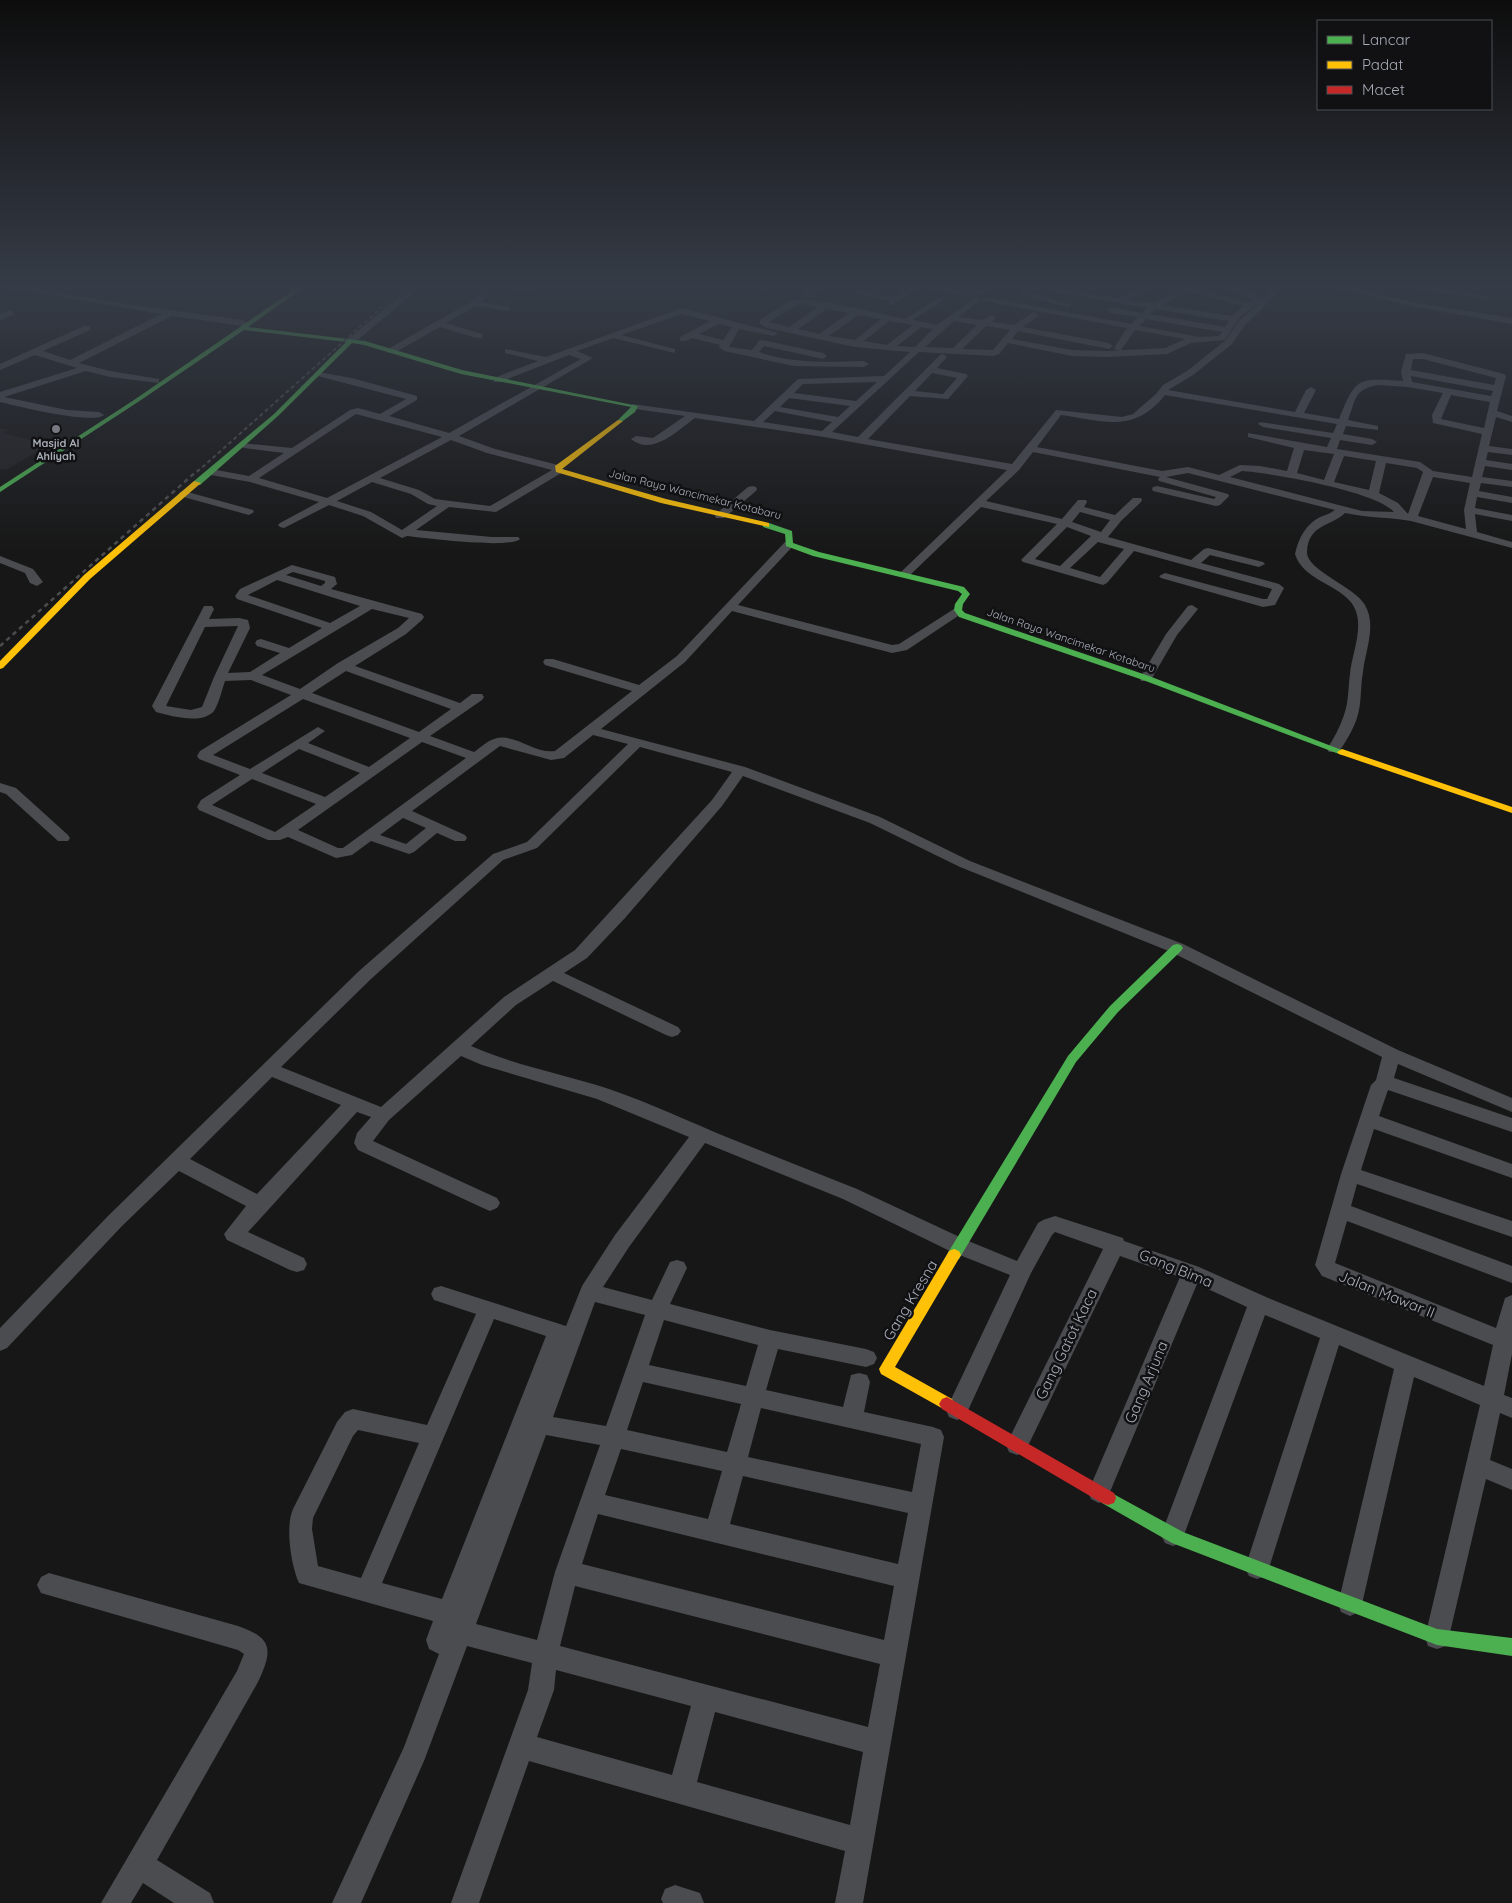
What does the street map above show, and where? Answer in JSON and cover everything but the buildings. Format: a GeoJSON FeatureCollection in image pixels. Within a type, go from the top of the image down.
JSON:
{"type":"FeatureCollection","features":[{"type":"Feature","properties":{"kind":"main road"},"geometry":{"type":"LineString","coordinates":[[0,479],[99,415],[168,374]]}},
{"type":"Feature","properties":{"kind":"main road"},"geometry":{"type":"LineString","coordinates":[[0,490],[173,374]]}},
{"type":"Feature","properties":{"kind":"main road"},"geometry":{"type":"LineString","coordinates":[[0,666],[97,568],[244,445],[321,374]]}},
{"type":"Feature","properties":{"kind":"main road"},"geometry":{"type":"LineString","coordinates":[[469,374],[635,406],[635,409],[559,469]]}},
{"type":"Feature","properties":{"kind":"main road","name":"Jalan Raya Wancimekar Kotabaru"},"geometry":{"type":"LineString","coordinates":[[559,469],[619,489],[785,531],[790,536],[790,544],[816,554],[964,590],[966,594],[959,604],[958,612],[991,626],[1146,678],[1334,749],[1512,810]]}},
{"type":"Feature","properties":{"kind":"main road","name":"Gang Kresna"},"geometry":{"type":"LineString","coordinates":[[957,1410],[886,1369],[1044,1101],[1072,1060],[1114,1009],[1177,948]]}},
{"type":"Feature","properties":{"kind":"main road"},"geometry":{"type":"LineString","coordinates":[[957,1410],[1173,1535],[1437,1637],[1512,1647]]}},
{"type":"Feature","properties":{"kind":"street"},"geometry":{"type":"LineString","coordinates":[[0,395],[68,374]]}},
{"type":"Feature","properties":{"kind":"street"},"geometry":{"type":"LineString","coordinates":[[117,374],[156,381]]}},
{"type":"Feature","properties":{"kind":"street"},"geometry":{"type":"LineString","coordinates":[[321,374],[414,398],[381,417]]}},
{"type":"Feature","properties":{"kind":"street"},"geometry":{"type":"LineString","coordinates":[[497,380],[512,374]]}},
{"type":"Feature","properties":{"kind":"street"},"geometry":{"type":"LineString","coordinates":[[284,525],[373,479],[563,374]]}},
{"type":"Feature","properties":{"kind":"street"},"geometry":{"type":"LineString","coordinates":[[824,434],[892,374]]}},
{"type":"Feature","properties":{"kind":"street"},"geometry":{"type":"LineString","coordinates":[[860,441],[928,374]]}},
{"type":"Feature","properties":{"kind":"street"},"geometry":{"type":"LineString","coordinates":[[910,393],[943,397],[963,376],[951,374]]}},
{"type":"Feature","properties":{"kind":"street"},"geometry":{"type":"LineString","coordinates":[[904,574],[1015,468],[1059,412],[1122,420],[1130,419],[1148,406],[1166,387],[1187,374]]}},
{"type":"Feature","properties":{"kind":"street"},"geometry":{"type":"LineString","coordinates":[[1406,374],[1408,384]]}},
{"type":"Feature","properties":{"kind":"street"},"geometry":{"type":"LineString","coordinates":[[1416,374],[1499,389]]}},
{"type":"Feature","properties":{"kind":"street"},"geometry":{"type":"LineString","coordinates":[[1472,534],[1470,515],[1473,493],[1499,389],[1499,375],[1494,374]]}},
{"type":"Feature","properties":{"kind":"street"},"geometry":{"type":"LineString","coordinates":[[759,421],[801,381],[886,379]]}},
{"type":"Feature","properties":{"kind":"street"},"geometry":{"type":"LineString","coordinates":[[801,381],[873,390]]}},
{"type":"Feature","properties":{"kind":"street"},"geometry":{"type":"LineString","coordinates":[[1328,484],[1336,452],[1336,435],[1355,391],[1361,384],[1378,382],[1408,384],[1495,400]]}},
{"type":"Feature","properties":{"kind":"street"},"geometry":{"type":"LineString","coordinates":[[1298,416],[1311,390]]}},
{"type":"Feature","properties":{"kind":"street"},"geometry":{"type":"LineString","coordinates":[[1163,392],[1375,428]]}},
{"type":"Feature","properties":{"kind":"street"},"geometry":{"type":"LineString","coordinates":[[1448,392],[1436,421],[1487,432]]}},
{"type":"Feature","properties":{"kind":"street"},"geometry":{"type":"LineString","coordinates":[[787,395],[856,404]]}},
{"type":"Feature","properties":{"kind":"street"},"geometry":{"type":"LineString","coordinates":[[0,399],[58,411],[99,415]]}},
{"type":"Feature","properties":{"kind":"street"},"geometry":{"type":"LineString","coordinates":[[635,406],[824,434],[1015,468]]}},
{"type":"Feature","properties":{"kind":"street"},"geometry":{"type":"LineString","coordinates":[[771,408],[840,420]]}},
{"type":"Feature","properties":{"kind":"street"},"geometry":{"type":"LineString","coordinates":[[251,479],[353,412],[358,411],[450,436],[491,451],[559,469]]}},
{"type":"Feature","properties":{"kind":"street"},"geometry":{"type":"LineString","coordinates":[[1493,413],[1512,419]]}},
{"type":"Feature","properties":{"kind":"street"},"geometry":{"type":"LineString","coordinates":[[636,439],[655,442],[693,415]]}},
{"type":"Feature","properties":{"kind":"street"},"geometry":{"type":"LineString","coordinates":[[1263,424],[1372,442]]}},
{"type":"Feature","properties":{"kind":"street"},"geometry":{"type":"LineString","coordinates":[[1252,435],[1300,446],[1420,465],[1428,470],[1429,474]]}},
{"type":"Feature","properties":{"kind":"street"},"geometry":{"type":"LineString","coordinates":[[244,445],[292,451]]}},
{"type":"Feature","properties":{"kind":"street"},"geometry":{"type":"LineString","coordinates":[[1291,475],[1300,446]]}},
{"type":"Feature","properties":{"kind":"street"},"geometry":{"type":"LineString","coordinates":[[1484,448],[1512,452]]}},
{"type":"Feature","properties":{"kind":"street"},"geometry":{"type":"LineString","coordinates":[[1031,449],[1224,496],[1216,503],[1162,481]]}},
{"type":"Feature","properties":{"kind":"street"},"geometry":{"type":"LineString","coordinates":[[1373,494],[1382,458]]}},
{"type":"Feature","properties":{"kind":"street"},"geometry":{"type":"LineString","coordinates":[[1480,462],[1512,467]]}},
{"type":"Feature","properties":{"kind":"street"},"geometry":{"type":"LineString","coordinates":[[1221,478],[1240,468],[1260,469],[1291,475],[1373,494],[1394,505],[1409,517],[1512,545]]}},
{"type":"Feature","properties":{"kind":"street"},"geometry":{"type":"LineString","coordinates":[[373,479],[414,492],[432,502],[495,510],[526,488],[559,469]]}},
{"type":"Feature","properties":{"kind":"street"},"geometry":{"type":"LineString","coordinates":[[1062,570],[1101,536],[1117,519],[1137,505],[1162,481],[1178,470],[1188,470],[1374,516],[1470,515],[1512,518]]}},
{"type":"Feature","properties":{"kind":"street"},"geometry":{"type":"LineString","coordinates":[[211,472],[251,479],[367,514],[400,534],[492,540],[514,539]]}},
{"type":"Feature","properties":{"kind":"street"},"geometry":{"type":"LineString","coordinates":[[1429,474],[1512,484]]}},
{"type":"Feature","properties":{"kind":"street"},"geometry":{"type":"LineString","coordinates":[[1409,517],[1429,474]]}},
{"type":"Feature","properties":{"kind":"street"},"geometry":{"type":"LineString","coordinates":[[720,516],[752,489]]}},
{"type":"Feature","properties":{"kind":"street"},"geometry":{"type":"LineString","coordinates":[[1473,493],[1512,500]]}},
{"type":"Feature","properties":{"kind":"street"},"geometry":{"type":"LineString","coordinates":[[184,494],[249,512]]}},
{"type":"Feature","properties":{"kind":"street"},"geometry":{"type":"LineString","coordinates":[[979,503],[1065,523],[1101,536],[1101,539],[1180,559],[1275,586],[1278,588],[1278,591],[1270,602],[1263,604],[1162,580],[1180,559]]}},
{"type":"Feature","properties":{"kind":"street"},"geometry":{"type":"LineString","coordinates":[[406,534],[445,505]]}},
{"type":"Feature","properties":{"kind":"street"},"geometry":{"type":"LineString","coordinates":[[1117,519],[1080,505],[1065,523],[1026,559],[1103,581],[1132,547]]}},
{"type":"Feature","properties":{"kind":"street"},"geometry":{"type":"LineString","coordinates":[[1334,749],[1344,734],[1354,704],[1356,675],[1364,637],[1363,619],[1354,597],[1309,565],[1302,558],[1301,553],[1304,538],[1321,521],[1337,515],[1342,509]]}},
{"type":"Feature","properties":{"kind":"street"},"geometry":{"type":"LineString","coordinates":[[287,831],[336,853],[347,852],[494,743],[501,741],[547,756],[559,755],[681,659],[790,544]]}},
{"type":"Feature","properties":{"kind":"street"},"geometry":{"type":"LineString","coordinates":[[1194,563],[1208,551],[1259,564]]}},
{"type":"Feature","properties":{"kind":"street"},"geometry":{"type":"LineString","coordinates":[[0,559],[29,571],[33,574],[34,581],[37,582]]}},
{"type":"Feature","properties":{"kind":"street"},"geometry":{"type":"LineString","coordinates":[[326,803],[204,756],[343,666],[402,631],[418,617],[370,605],[276,576],[244,592],[241,596],[332,628]]}},
{"type":"Feature","properties":{"kind":"street"},"geometry":{"type":"LineString","coordinates":[[254,676],[290,652],[370,605]]}},
{"type":"Feature","properties":{"kind":"street"},"geometry":{"type":"LineString","coordinates":[[730,607],[892,649],[903,647],[958,612]]}},
{"type":"Feature","properties":{"kind":"street"},"geometry":{"type":"LineString","coordinates":[[192,610],[212,609],[201,623],[159,706],[161,709],[192,715],[208,709],[220,677],[244,628],[244,623],[201,623]]}},
{"type":"Feature","properties":{"kind":"street"},"geometry":{"type":"LineString","coordinates":[[1146,678],[1172,634],[1192,609]]}},
{"type":"Feature","properties":{"kind":"street"},"geometry":{"type":"LineString","coordinates":[[261,643],[290,652]]}},
{"type":"Feature","properties":{"kind":"street"},"geometry":{"type":"LineString","coordinates":[[549,662],[641,690]]}},
{"type":"Feature","properties":{"kind":"street"},"geometry":{"type":"LineString","coordinates":[[343,666],[461,708]]}},
{"type":"Feature","properties":{"kind":"street"},"geometry":{"type":"LineString","coordinates":[[220,677],[254,676],[475,758]]}},
{"type":"Feature","properties":{"kind":"street"},"geometry":{"type":"LineString","coordinates":[[318,731],[206,803],[204,807],[272,837],[280,836],[478,696]]}},
{"type":"Feature","properties":{"kind":"street"},"geometry":{"type":"LineString","coordinates":[[590,730],[740,770],[875,820],[965,864],[1177,948],[1392,1054],[1512,1105]]}},
{"type":"Feature","properties":{"kind":"street"},"geometry":{"type":"LineString","coordinates":[[0,1342],[115,1221],[365,975],[498,857],[532,845],[637,742]]}},
{"type":"Feature","properties":{"kind":"street"},"geometry":{"type":"LineString","coordinates":[[297,744],[370,772]]}},
{"type":"Feature","properties":{"kind":"street"},"geometry":{"type":"LineString","coordinates":[[490,1204],[365,1145],[363,1143],[364,1138],[383,1115],[510,1001],[581,954],[717,803],[740,770]]}},
{"type":"Feature","properties":{"kind":"street"},"geometry":{"type":"LineString","coordinates":[[0,787],[11,791],[63,838]]}},
{"type":"Feature","properties":{"kind":"street"},"geometry":{"type":"LineString","coordinates":[[402,812],[460,838]]}},
{"type":"Feature","properties":{"kind":"street"},"geometry":{"type":"LineString","coordinates":[[370,836],[409,849],[435,828]]}},
{"type":"Feature","properties":{"kind":"street"},"geometry":{"type":"LineString","coordinates":[[553,974],[672,1032]]}},
{"type":"Feature","properties":{"kind":"street"},"geometry":{"type":"LineString","coordinates":[[458,1048],[488,1060],[603,1094],[702,1133],[850,1194],[959,1246],[1022,1271]]}},
{"type":"Feature","properties":{"kind":"street"},"geometry":{"type":"LineString","coordinates":[[1392,1054],[1384,1083],[1380,1085],[1350,1174],[1340,1210],[1512,1275]]}},
{"type":"Feature","properties":{"kind":"street"},"geometry":{"type":"LineString","coordinates":[[269,1069],[383,1115]]}},
{"type":"Feature","properties":{"kind":"street"},"geometry":{"type":"LineString","coordinates":[[1384,1083],[1512,1125]]}},
{"type":"Feature","properties":{"kind":"street"},"geometry":{"type":"LineString","coordinates":[[297,1264],[234,1234],[259,1204],[354,1104]]}},
{"type":"Feature","properties":{"kind":"street"},"geometry":{"type":"LineString","coordinates":[[1369,1120],[1512,1170]]}},
{"type":"Feature","properties":{"kind":"street"},"geometry":{"type":"LineString","coordinates":[[454,1632],[589,1292],[622,1241],[702,1133]]}},
{"type":"Feature","properties":{"kind":"street"},"geometry":{"type":"LineString","coordinates":[[177,1161],[259,1204]]}},
{"type":"Feature","properties":{"kind":"street"},"geometry":{"type":"LineString","coordinates":[[1350,1174],[1512,1229]]}},
{"type":"Feature","properties":{"kind":"street","name":"Jalan Mawar II"},"geometry":{"type":"LineString","coordinates":[[1340,1210],[1326,1268],[1508,1343]]}},
{"type":"Feature","properties":{"kind":"street","name":"Gang Bima"},"geometry":{"type":"LineString","coordinates":[[957,1410],[1022,1271],[1045,1229],[1055,1224],[1116,1244],[1192,1273],[1259,1303],[1502,1404]]}},
{"type":"Feature","properties":{"kind":"street","name":"Gang Gatot Kaca"},"geometry":{"type":"LineString","coordinates":[[1017,1445],[1116,1244]]}},
{"type":"Feature","properties":{"kind":"street"},"geometry":{"type":"LineString","coordinates":[[465,1903],[541,1690],[545,1656],[567,1572],[658,1309],[677,1268]]}},
{"type":"Feature","properties":{"kind":"street","name":"Gang Arjuna"},"geometry":{"type":"LineString","coordinates":[[1099,1492],[1192,1273]]}},
{"type":"Feature","properties":{"kind":"street"},"geometry":{"type":"LineString","coordinates":[[589,1292],[770,1339],[866,1358]]}},
{"type":"Feature","properties":{"kind":"street"},"geometry":{"type":"LineString","coordinates":[[346,1903],[368,1859],[415,1752],[454,1632],[558,1331],[440,1294]]}},
{"type":"Feature","properties":{"kind":"street"},"geometry":{"type":"LineString","coordinates":[[1173,1535],[1259,1303]]}},
{"type":"Feature","properties":{"kind":"street"},"geometry":{"type":"LineString","coordinates":[[1437,1637],[1478,1465],[1502,1404],[1512,1304]]}},
{"type":"Feature","properties":{"kind":"street"},"geometry":{"type":"LineString","coordinates":[[367,1591],[488,1308]]}},
{"type":"Feature","properties":{"kind":"street"},"geometry":{"type":"LineString","coordinates":[[1257,1568],[1332,1333]]}},
{"type":"Feature","properties":{"kind":"street"},"geometry":{"type":"LineString","coordinates":[[716,1532],[770,1339]]}},
{"type":"Feature","properties":{"kind":"street"},"geometry":{"type":"LineString","coordinates":[[1350,1604],[1406,1363]]}},
{"type":"Feature","properties":{"kind":"street"},"geometry":{"type":"LineString","coordinates":[[636,1371],[933,1437],[850,1903]]}},
{"type":"Feature","properties":{"kind":"street"},"geometry":{"type":"LineString","coordinates":[[851,1419],[859,1382]]}},
{"type":"Feature","properties":{"kind":"street"},"geometry":{"type":"LineString","coordinates":[[431,1441],[424,1434],[353,1419],[345,1429],[301,1517],[300,1529],[307,1575],[367,1591],[454,1632],[879,1743]]}},
{"type":"Feature","properties":{"kind":"street"},"geometry":{"type":"LineString","coordinates":[[538,1424],[613,1437],[921,1504]]}},
{"type":"Feature","properties":{"kind":"street"},"geometry":{"type":"LineString","coordinates":[[1478,1465],[1512,1480]]}},
{"type":"Feature","properties":{"kind":"street"},"geometry":{"type":"LineString","coordinates":[[591,1502],[908,1578]]}},
{"type":"Feature","properties":{"kind":"street"},"geometry":{"type":"LineString","coordinates":[[567,1572],[894,1655]]}},
{"type":"Feature","properties":{"kind":"street"},"geometry":{"type":"LineString","coordinates":[[49,1585],[238,1638],[249,1642],[256,1651],[254,1662],[139,1865],[115,1903]]}},
{"type":"Feature","properties":{"kind":"street"},"geometry":{"type":"LineString","coordinates":[[682,1791],[706,1697]]}},
{"type":"Feature","properties":{"kind":"street"},"geometry":{"type":"LineString","coordinates":[[521,1746],[860,1842]]}},
{"type":"Feature","properties":{"kind":"street"},"geometry":{"type":"LineString","coordinates":[[139,1865],[200,1903]]}},
{"type":"Feature","properties":{"kind":"shaded area"},"geometry":{"type":"Polygon","coordinates":[[[0,428],[8,430],[3,433],[49,445],[6,470],[0,469],[0,428]]]}},
{"type":"Feature","properties":{"kind":"railway"},"geometry":{"type":"LineString","coordinates":[[197,472],[307,374]]}},
{"type":"Feature","properties":{"kind":"railway"},"geometry":{"type":"LineString","coordinates":[[0,646],[198,470]]}},
{"type":"Feature","properties":{"kind":"traffic: fast"},"geometry":{"type":"LineString","coordinates":[[0,490],[176,374]]}},
{"type":"Feature","properties":{"kind":"traffic: fast"},"geometry":{"type":"LineString","coordinates":[[197,483],[276,415],[318,374]]}},
{"type":"Feature","properties":{"kind":"traffic: fast"},"geometry":{"type":"LineString","coordinates":[[470,374],[635,406],[633,411],[620,421]]}},
{"type":"Feature","properties":{"kind":"traffic: fast"},"geometry":{"type":"LineString","coordinates":[[766,525],[789,533],[789,544],[816,554],[961,589],[966,594],[959,604],[958,610],[962,615],[1146,678],[1342,752]]}},
{"type":"Feature","properties":{"kind":"traffic: fast"},"geometry":{"type":"LineString","coordinates":[[954,1255],[1072,1059],[1114,1009],[1177,948]]}},
{"type":"Feature","properties":{"kind":"traffic: fast"},"geometry":{"type":"LineString","coordinates":[[1108,1498],[1178,1538],[1437,1637],[1512,1647]]}},
{"type":"Feature","properties":{"kind":"traffic: slow"},"geometry":{"type":"LineString","coordinates":[[620,421],[558,468],[559,470],[664,501],[766,525]]}},
{"type":"Feature","properties":{"kind":"traffic: slow"},"geometry":{"type":"LineString","coordinates":[[0,666],[87,577],[197,483]]}},
{"type":"Feature","properties":{"kind":"traffic: slow"},"geometry":{"type":"LineString","coordinates":[[1342,752],[1512,810]]}},
{"type":"Feature","properties":{"kind":"traffic: slow"},"geometry":{"type":"LineString","coordinates":[[947,1404],[886,1369],[954,1255]]}},
{"type":"Feature","properties":{"kind":"traffic: jam"},"geometry":{"type":"LineString","coordinates":[[947,1404],[1108,1498]]}},
{"type":"Feature","properties":{"kind":"place","name":"Masjid Al Ahliyah"},"geometry":{"type":"Point","coordinates":[56,429]}}]}
